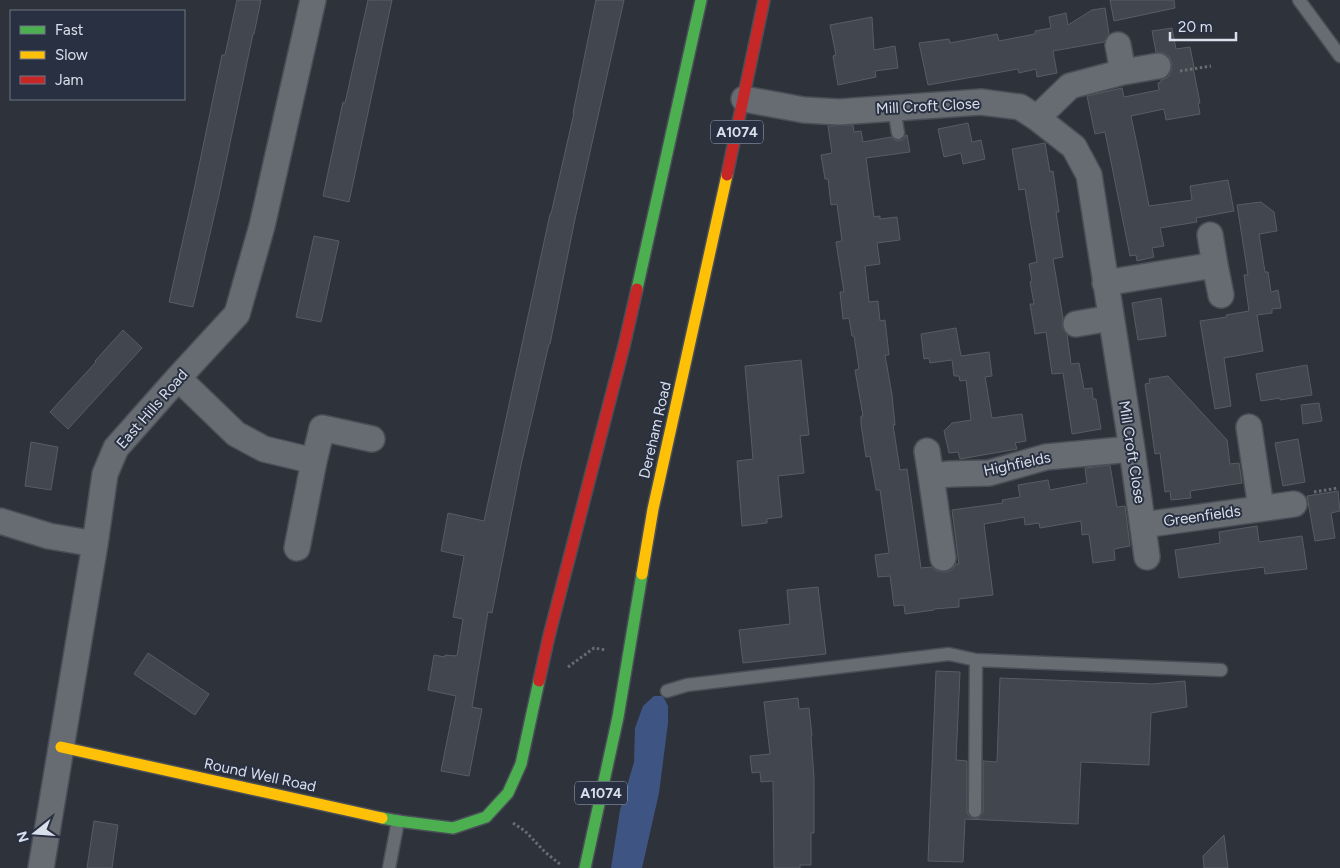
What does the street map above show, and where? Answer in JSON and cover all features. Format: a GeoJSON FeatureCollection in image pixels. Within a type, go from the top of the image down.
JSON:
{"type":"FeatureCollection","features":[{"type":"Feature","properties":{"kind":"main road"},"geometry":{"type":"LineString","coordinates":[[492,811],[508,793],[521,764],[549,636],[624,346],[701,0]]}},
{"type":"Feature","properties":{"kind":"main road","name":"Dereham Road"},"geometry":{"type":"LineString","coordinates":[[585,868],[618,717],[653,509],[744,99],[764,0]]}},
{"type":"Feature","properties":{"kind":"main road","name":"Round Well Road"},"geometry":{"type":"LineString","coordinates":[[61,747],[398,821],[453,828],[486,817],[492,811]]}},
{"type":"Feature","properties":{"kind":"street","name":"East Hills Road"},"geometry":{"type":"LineString","coordinates":[[41,868],[105,474],[116,448],[237,314],[262,226],[313,0]]}},
{"type":"Feature","properties":{"kind":"street"},"geometry":{"type":"LineString","coordinates":[[1118,45],[1123,72]]}},
{"type":"Feature","properties":{"kind":"street"},"geometry":{"type":"LineString","coordinates":[[1037,118],[1070,86],[1123,72],[1158,66]]}},
{"type":"Feature","properties":{"kind":"street","name":"Mill Croft Close"},"geometry":{"type":"LineString","coordinates":[[744,99],[804,110],[839,112],[981,102],[1020,107],[1074,147],[1089,175],[1147,557]]}},
{"type":"Feature","properties":{"kind":"street"},"geometry":{"type":"LineString","coordinates":[[1210,234],[1221,296]]}},
{"type":"Feature","properties":{"kind":"street"},"geometry":{"type":"LineString","coordinates":[[1105,283],[1215,265]]}},
{"type":"Feature","properties":{"kind":"street"},"geometry":{"type":"LineString","coordinates":[[1076,324],[1111,318]]}},
{"type":"Feature","properties":{"kind":"street"},"geometry":{"type":"LineString","coordinates":[[178,378],[236,434],[264,449],[314,460]]}},
{"type":"Feature","properties":{"kind":"street","name":"Greenfields"},"geometry":{"type":"LineString","coordinates":[[1249,427],[1261,508]]}},
{"type":"Feature","properties":{"kind":"street"},"geometry":{"type":"LineString","coordinates":[[297,548],[322,428],[372,439]]}},
{"type":"Feature","properties":{"kind":"street","name":"Highfields"},"geometry":{"type":"LineString","coordinates":[[931,476],[989,473],[1046,457],[1132,449]]}},
{"type":"Feature","properties":{"kind":"street"},"geometry":{"type":"LineString","coordinates":[[926,451],[942,558]]}},
{"type":"Feature","properties":{"kind":"street","name":"Greenfields"},"geometry":{"type":"LineString","coordinates":[[1143,525],[1294,504]]}},
{"type":"Feature","properties":{"kind":"street"},"geometry":{"type":"LineString","coordinates":[[0,521],[49,536],[95,544]]}},
{"type":"Feature","properties":{"kind":"lane"},"geometry":{"type":"LineString","coordinates":[[1298,0],[1340,56]]}},
{"type":"Feature","properties":{"kind":"lane"},"geometry":{"type":"LineString","coordinates":[[894,108],[898,133]]}},
{"type":"Feature","properties":{"kind":"lane"},"geometry":{"type":"LineString","coordinates":[[667,691],[687,685],[949,654],[976,660],[1221,670]]}},
{"type":"Feature","properties":{"kind":"lane"},"geometry":{"type":"LineString","coordinates":[[975,811],[976,660]]}},
{"type":"Feature","properties":{"kind":"lane"},"geometry":{"type":"LineString","coordinates":[[389,868],[398,821]]}},
{"type":"Feature","properties":{"kind":"path"},"geometry":{"type":"LineString","coordinates":[[594,648],[604,650]]}},
{"type":"Feature","properties":{"kind":"path"},"geometry":{"type":"LineString","coordinates":[[492,811],[526,830],[545,852],[564,867]]}},
{"type":"Feature","properties":{"kind":"shaded area"},"geometry":{"type":"Polygon","coordinates":[[[654,696],[663,696],[668,706],[668,723],[659,793],[642,868],[611,868],[620,810],[634,762],[635,728],[643,706],[654,696]]]}},
{"type":"Feature","properties":{"kind":"building"},"geometry":{"type":"Polygon","coordinates":[[[237,0],[261,0],[193,307],[169,302],[222,55],[225,55],[237,0]]]}},
{"type":"Feature","properties":{"kind":"building"},"geometry":{"type":"Polygon","coordinates":[[[368,0],[392,0],[349,202],[323,196],[343,102],[345,103],[368,0]]]}},
{"type":"Feature","properties":{"kind":"building"},"geometry":{"type":"Polygon","coordinates":[[[596,0],[624,0],[575,219],[550,344],[521,465],[492,613],[488,612],[472,707],[482,709],[469,776],[441,771],[456,696],[428,690],[434,655],[445,657],[445,655],[457,656],[463,619],[453,617],[464,556],[441,551],[448,513],[484,521],[550,214],[574,113],[596,0]]]}},
{"type":"Feature","properties":{"kind":"building"},"geometry":{"type":"Polygon","coordinates":[[[1110,0],[1174,0],[1175,8],[1114,21],[1110,0]]]}},
{"type":"Feature","properties":{"kind":"building"},"geometry":{"type":"Polygon","coordinates":[[[1105,8],[1109,34],[1104,42],[1053,51],[1057,73],[1037,77],[1036,69],[1019,73],[1018,69],[928,85],[919,43],[949,39],[950,43],[997,34],[999,41],[1035,34],[1035,31],[1051,28],[1049,17],[1066,13],[1068,25],[1092,10],[1105,8]]]}},
{"type":"Feature","properties":{"kind":"building"},"geometry":{"type":"Polygon","coordinates":[[[872,17],[874,50],[895,46],[898,68],[875,71],[876,77],[838,85],[833,56],[836,55],[830,25],[872,17]]]}},
{"type":"Feature","properties":{"kind":"building"},"geometry":{"type":"Polygon","coordinates":[[[1172,28],[1176,49],[1190,47],[1200,103],[1198,103],[1200,114],[1166,120],[1164,109],[1131,116],[1149,206],[1192,200],[1190,186],[1228,180],[1234,211],[1196,218],[1197,222],[1160,228],[1164,246],[1152,248],[1154,257],[1137,261],[1136,255],[1130,256],[1105,132],[1095,134],[1087,96],[1122,88],[1124,97],[1159,90],[1158,83],[1168,77],[1172,64],[1169,56],[1156,52],[1152,31],[1172,28]]]}},
{"type":"Feature","properties":{"kind":"building"},"geometry":{"type":"Polygon","coordinates":[[[968,123],[972,142],[981,140],[985,159],[963,164],[961,153],[944,157],[938,129],[968,123]]]}},
{"type":"Feature","properties":{"kind":"building"},"geometry":{"type":"Polygon","coordinates":[[[853,125],[854,132],[861,131],[863,142],[891,137],[899,141],[903,140],[907,135],[910,152],[866,158],[874,217],[880,216],[880,219],[897,217],[900,240],[877,243],[880,264],[865,266],[869,302],[878,301],[880,321],[885,320],[889,355],[885,355],[892,395],[895,425],[893,425],[900,470],[907,469],[921,568],[932,567],[937,571],[945,572],[952,570],[956,564],[959,564],[952,510],[1003,503],[1002,500],[1020,497],[1018,485],[1048,480],[1050,490],[1087,483],[1085,468],[1110,465],[1117,507],[1125,506],[1130,546],[1114,549],[1115,560],[1093,563],[1089,534],[1082,535],[1081,521],[1040,528],[1039,523],[1025,525],[1024,517],[984,524],[993,595],[959,599],[959,607],[905,614],[904,605],[894,606],[890,576],[878,577],[875,555],[889,553],[880,490],[876,490],[870,456],[866,457],[861,424],[861,416],[863,416],[855,370],[859,369],[854,336],[852,336],[849,318],[843,319],[840,292],[844,292],[836,242],[842,241],[837,204],[831,205],[828,179],[825,179],[821,155],[832,153],[828,126],[853,125]]]}},
{"type":"Feature","properties":{"kind":"building"},"geometry":{"type":"Polygon","coordinates":[[[1045,143],[1050,172],[1053,171],[1059,212],[1056,212],[1063,257],[1053,259],[1063,318],[1062,327],[1067,334],[1071,364],[1079,363],[1084,389],[1092,388],[1093,399],[1096,399],[1101,429],[1072,434],[1063,373],[1052,374],[1046,332],[1035,334],[1030,304],[1034,304],[1029,264],[1037,262],[1025,189],[1019,190],[1012,149],[1045,143]]]}},
{"type":"Feature","properties":{"kind":"building"},"geometry":{"type":"Polygon","coordinates":[[[1261,202],[1274,212],[1277,231],[1259,234],[1265,272],[1268,272],[1271,292],[1278,290],[1281,308],[1272,309],[1272,313],[1257,315],[1263,351],[1224,358],[1231,406],[1215,409],[1200,321],[1249,311],[1244,275],[1248,275],[1237,205],[1261,202]]]}},
{"type":"Feature","properties":{"kind":"building"},"geometry":{"type":"Polygon","coordinates":[[[314,236],[339,241],[321,322],[296,317],[314,236]]]}},
{"type":"Feature","properties":{"kind":"building"},"geometry":{"type":"Polygon","coordinates":[[[1161,298],[1166,336],[1138,340],[1132,303],[1161,298]]]}},
{"type":"Feature","properties":{"kind":"building"},"geometry":{"type":"Polygon","coordinates":[[[956,328],[961,356],[989,352],[992,376],[985,377],[992,418],[1022,414],[1026,441],[1015,443],[1017,449],[960,459],[958,452],[949,453],[944,431],[952,423],[971,420],[966,380],[960,381],[959,376],[954,376],[952,360],[930,363],[929,358],[924,359],[921,334],[956,328]]]}},
{"type":"Feature","properties":{"kind":"building"},"geometry":{"type":"Polygon","coordinates":[[[123,330],[142,348],[68,429],[50,412],[123,330]]]}},
{"type":"Feature","properties":{"kind":"building"},"geometry":{"type":"Polygon","coordinates":[[[801,360],[809,435],[800,436],[804,473],[778,476],[782,517],[767,519],[767,523],[742,526],[737,461],[753,459],[745,366],[801,360]]]}},
{"type":"Feature","properties":{"kind":"building"},"geometry":{"type":"Polygon","coordinates":[[[1307,365],[1312,395],[1261,401],[1256,374],[1307,365]]]}},
{"type":"Feature","properties":{"kind":"building"},"geometry":{"type":"Polygon","coordinates":[[[1168,376],[1227,440],[1230,464],[1239,463],[1242,483],[1190,491],[1191,498],[1171,500],[1170,491],[1165,492],[1160,453],[1155,454],[1145,384],[1150,383],[1149,379],[1168,376]]]}},
{"type":"Feature","properties":{"kind":"building"},"geometry":{"type":"Polygon","coordinates":[[[1319,403],[1322,421],[1303,424],[1301,405],[1319,403]]]}},
{"type":"Feature","properties":{"kind":"building"},"geometry":{"type":"Polygon","coordinates":[[[1298,439],[1305,482],[1283,486],[1275,443],[1298,439]]]}},
{"type":"Feature","properties":{"kind":"building"},"geometry":{"type":"Polygon","coordinates":[[[31,442],[58,447],[51,490],[25,486],[31,442]]]}},
{"type":"Feature","properties":{"kind":"building"},"geometry":{"type":"Polygon","coordinates":[[[1338,491],[1340,511],[1331,513],[1335,538],[1315,541],[1307,496],[1338,491]]]}},
{"type":"Feature","properties":{"kind":"building"},"geometry":{"type":"Polygon","coordinates":[[[1257,526],[1259,542],[1302,536],[1307,569],[1265,574],[1264,567],[1179,578],[1175,550],[1220,543],[1219,532],[1257,526]]]}},
{"type":"Feature","properties":{"kind":"building"},"geometry":{"type":"Polygon","coordinates":[[[818,587],[826,654],[743,663],[739,630],[790,624],[787,590],[818,587]]]}},
{"type":"Feature","properties":{"kind":"building"},"geometry":{"type":"Polygon","coordinates":[[[148,653],[209,694],[195,715],[134,674],[148,653]]]}},
{"type":"Feature","properties":{"kind":"building"},"geometry":{"type":"Polygon","coordinates":[[[936,671],[960,672],[956,760],[967,761],[967,811],[968,815],[974,819],[979,818],[983,812],[983,761],[997,762],[1000,678],[1152,684],[1185,681],[1187,707],[1151,713],[1149,765],[1081,762],[1078,824],[965,819],[963,862],[928,861],[936,671]]]}},
{"type":"Feature","properties":{"kind":"building"},"geometry":{"type":"Polygon","coordinates":[[[798,698],[799,709],[809,708],[812,736],[814,833],[811,833],[811,865],[800,865],[800,868],[774,868],[773,781],[761,782],[760,772],[752,773],[750,756],[770,754],[764,702],[798,698]]]}},
{"type":"Feature","properties":{"kind":"building"},"geometry":{"type":"Polygon","coordinates":[[[94,821],[118,825],[112,868],[87,868],[94,821]]]}},
{"type":"Feature","properties":{"kind":"building"},"geometry":{"type":"Polygon","coordinates":[[[1224,835],[1228,868],[1204,868],[1203,856],[1224,835]]]}},
{"type":"Feature","properties":{"kind":"traffic: fast"},"geometry":{"type":"LineString","coordinates":[[637,289],[701,0]]}},
{"type":"Feature","properties":{"kind":"traffic: fast"},"geometry":{"type":"LineString","coordinates":[[585,868],[618,717],[642,574]]}},
{"type":"Feature","properties":{"kind":"traffic: fast"},"geometry":{"type":"LineString","coordinates":[[382,818],[453,828],[486,817],[508,793],[521,764],[539,681]]}},
{"type":"Feature","properties":{"kind":"traffic: slow"},"geometry":{"type":"LineString","coordinates":[[642,574],[653,509],[727,175]]}},
{"type":"Feature","properties":{"kind":"traffic: slow"},"geometry":{"type":"LineString","coordinates":[[61,747],[382,818]]}},
{"type":"Feature","properties":{"kind":"traffic: jam"},"geometry":{"type":"LineString","coordinates":[[727,175],[764,0]]}},
{"type":"Feature","properties":{"kind":"traffic: jam"},"geometry":{"type":"LineString","coordinates":[[539,681],[637,289]]}}]}
